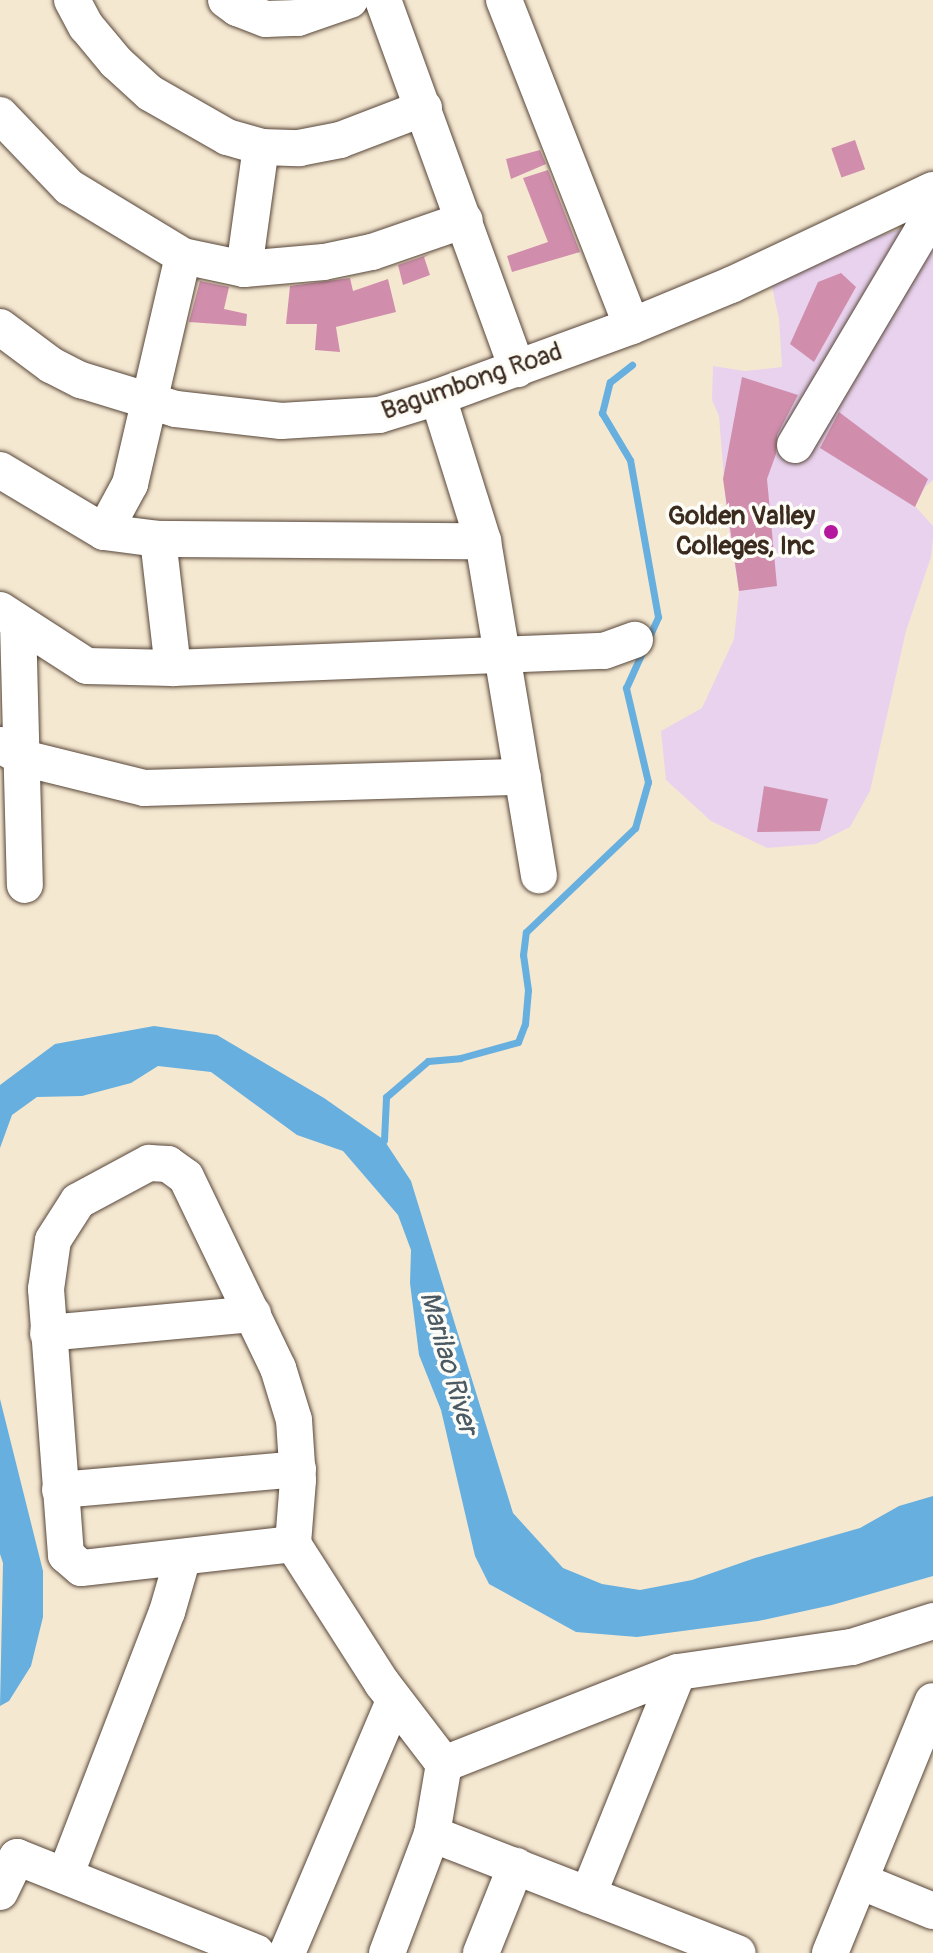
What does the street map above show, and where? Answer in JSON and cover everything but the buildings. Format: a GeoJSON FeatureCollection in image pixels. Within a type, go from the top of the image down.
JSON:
{"type":"FeatureCollection","features":[{"type":"Feature","properties":{"kind":"street"},"geometry":{"type":"LineString","coordinates":[[72,0],[86,26],[116,62],[150,93],[227,137],[261,147],[299,148],[340,140],[424,108]]}},
{"type":"Feature","properties":{"kind":"street"},"geometry":{"type":"LineString","coordinates":[[226,0],[237,8],[266,19],[298,18],[350,0]]}},
{"type":"Feature","properties":{"kind":"street"},"geometry":{"type":"LineString","coordinates":[[383,0],[517,369]]}},
{"type":"Feature","properties":{"kind":"street"},"geometry":{"type":"LineString","coordinates":[[504,0],[632,326]]}},
{"type":"Feature","properties":{"kind":"street"},"geometry":{"type":"LineString","coordinates":[[0,115],[69,187],[183,256],[244,269],[324,262],[372,252],[465,220]]}},
{"type":"Feature","properties":{"kind":"street"},"geometry":{"type":"LineString","coordinates":[[244,269],[261,147]]}},
{"type":"Feature","properties":{"kind":"street"},"geometry":{"type":"LineString","coordinates":[[795,445],[922,231],[928,217],[931,191]]}},
{"type":"Feature","properties":{"kind":"street","name":"Bagumbong Road"},"geometry":{"type":"LineString","coordinates":[[0,327],[51,365],[81,380],[150,402],[248,419],[315,421],[379,415],[438,397],[632,326],[731,285],[931,191]]}},
{"type":"Feature","properties":{"kind":"street"},"geometry":{"type":"LineString","coordinates":[[104,532],[130,484],[183,256]]}},
{"type":"Feature","properties":{"kind":"street"},"geometry":{"type":"LineString","coordinates":[[438,397],[483,541],[539,875]]}},
{"type":"Feature","properties":{"kind":"street"},"geometry":{"type":"LineString","coordinates":[[0,470],[104,532],[158,539],[483,541]]}},
{"type":"Feature","properties":{"kind":"street"},"geometry":{"type":"LineString","coordinates":[[158,539],[173,668]]}},
{"type":"Feature","properties":{"kind":"street"},"geometry":{"type":"LineString","coordinates":[[9,616],[87,666],[173,668],[604,651],[635,640]]}},
{"type":"Feature","properties":{"kind":"street"},"geometry":{"type":"LineString","coordinates":[[9,616],[11,752],[25,885]]}},
{"type":"Feature","properties":{"kind":"street"},"geometry":{"type":"LineString","coordinates":[[11,752],[144,788],[523,777]]}},
{"type":"Feature","properties":{"kind":"street"},"geometry":{"type":"LineString","coordinates":[[293,1544],[81,1568],[66,1555],[46,1289],[53,1240],[78,1201],[149,1163],[168,1164],[186,1177],[278,1368],[294,1420],[298,1469],[293,1544],[394,1701],[444,1764],[432,1834],[387,1953]]}},
{"type":"Feature","properties":{"kind":"street"},"geometry":{"type":"LineString","coordinates":[[48,1333],[253,1314]]}},
{"type":"Feature","properties":{"kind":"street"},"geometry":{"type":"LineString","coordinates":[[60,1490],[298,1469]]}},
{"type":"Feature","properties":{"kind":"street"},"geometry":{"type":"LineString","coordinates":[[65,1876],[167,1612],[183,1557]]}},
{"type":"Feature","properties":{"kind":"street"},"geometry":{"type":"LineString","coordinates":[[444,1764],[678,1672],[852,1647],[933,1621]]}},
{"type":"Feature","properties":{"kind":"street"},"geometry":{"type":"LineString","coordinates":[[588,1895],[678,1672]]}},
{"type":"Feature","properties":{"kind":"street"},"geometry":{"type":"LineString","coordinates":[[287,1953],[394,1701]]}},
{"type":"Feature","properties":{"kind":"street"},"geometry":{"type":"LineString","coordinates":[[830,1953],[933,1701]]}},
{"type":"Feature","properties":{"kind":"street"},"geometry":{"type":"LineString","coordinates":[[432,1834],[738,1953]]}},
{"type":"Feature","properties":{"kind":"street"},"geometry":{"type":"LineString","coordinates":[[0,1892],[17,1857],[257,1953]]}},
{"type":"Feature","properties":{"kind":"street"},"geometry":{"type":"LineString","coordinates":[[481,1953],[516,1866]]}},
{"type":"Feature","properties":{"kind":"street"},"geometry":{"type":"LineString","coordinates":[[860,1881],[933,1911]]}},
{"type":"Feature","properties":{"kind":"shaded area","name":"Golden Valley Colleges, Inc"},"geometry":{"type":"Polygon","coordinates":[[[933,218],[933,480],[925,487],[915,506],[933,526],[931,557],[906,631],[870,791],[850,827],[816,844],[767,848],[711,821],[666,780],[661,731],[702,708],[734,639],[739,591],[727,517],[719,416],[712,400],[713,366],[745,371],[782,367],[779,319],[769,273],[933,218]]]}},
{"type":"Feature","properties":{"kind":"water","name":"Marilao River"},"geometry":{"type":"Polygon","coordinates":[[[154,1026],[217,1035],[324,1098],[384,1140],[411,1181],[513,1513],[563,1568],[602,1584],[640,1590],[692,1580],[860,1528],[899,1506],[933,1496],[933,1576],[832,1605],[758,1621],[637,1637],[576,1632],[489,1584],[475,1556],[441,1410],[419,1355],[410,1283],[411,1250],[398,1215],[343,1151],[297,1135],[211,1072],[158,1066],[131,1083],[82,1096],[37,1097],[12,1115],[0,1148],[0,1085],[55,1044],[154,1026]]]}},
{"type":"Feature","properties":{"kind":"water"},"geometry":{"type":"Polygon","coordinates":[[[0,1399],[43,1571],[43,1617],[31,1666],[9,1701],[0,1706],[3,1563],[0,1554],[0,1399]]]}},
{"type":"Feature","properties":{"kind":"waterway"},"geometry":{"type":"LineString","coordinates":[[384,1140],[386,1097],[428,1061],[460,1058],[518,1042],[525,1024],[528,990],[523,955],[526,932],[635,828],[648,782],[626,688],[658,617],[630,460],[602,413],[610,382],[632,365]]}},
{"type":"Feature","properties":{"kind":"place","name":"Golden Valley Colleges, Inc"},"geometry":{"type":"Point","coordinates":[831,532]}}]}
